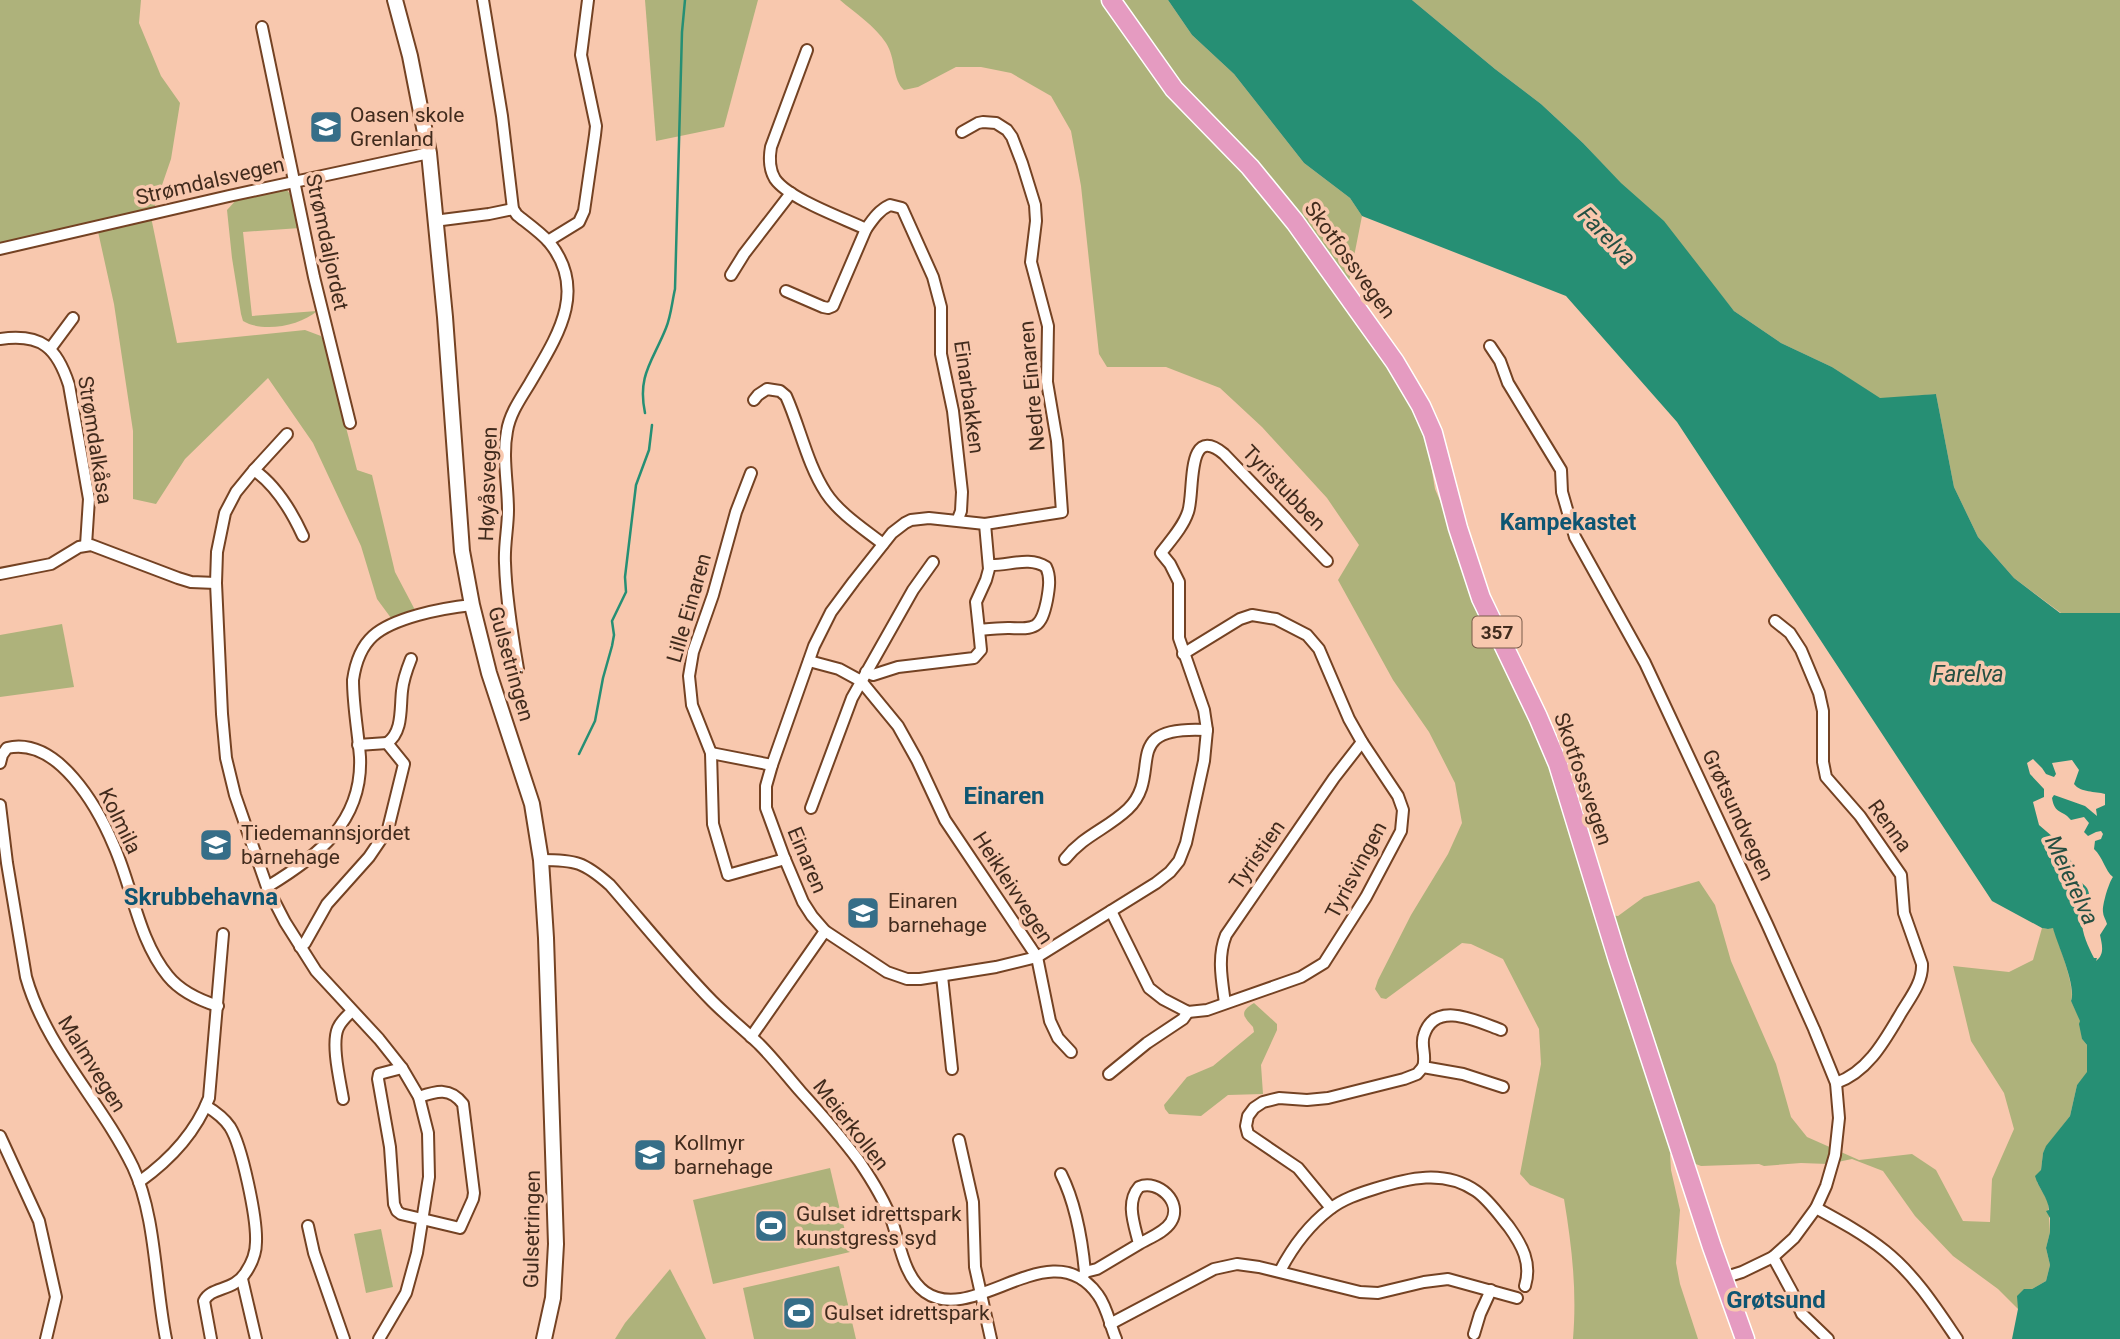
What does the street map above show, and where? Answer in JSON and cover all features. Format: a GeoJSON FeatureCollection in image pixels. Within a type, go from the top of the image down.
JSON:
{"type":"FeatureCollection","features":[{"type":"Feature","properties":{"kind":"main road","name":"Skotfossvegen"},"geometry":{"type":"LineString","coordinates":[[1111,0],[1174,89],[1250,167],[1295,222],[1382,344],[1421,405],[1433,433],[1458,528],[1481,598],[1558,764],[1618,960],[1745,1339]]}},
{"type":"Feature","properties":{"kind":"street","name":"Gulsetringen"},"geometry":{"type":"LineString","coordinates":[[395,0],[410,56],[429,153],[445,317],[461,551],[495,693],[532,804],[541,860],[547,951],[556,1232],[552,1298],[544,1339]]}},
{"type":"Feature","properties":{"kind":"street"},"geometry":{"type":"LineString","coordinates":[[435,221],[489,215],[513,209],[502,116],[482,0]]}},
{"type":"Feature","properties":{"kind":"street"},"geometry":{"type":"LineString","coordinates":[[548,241],[579,222],[586,197],[596,126],[581,55],[588,0]]}},
{"type":"Feature","properties":{"kind":"street","name":"Strømdaljordet"},"geometry":{"type":"LineString","coordinates":[[262,27],[314,277],[350,424]]}},
{"type":"Feature","properties":{"kind":"street"},"geometry":{"type":"LineString","coordinates":[[807,50],[777,126],[770,153],[771,171],[791,194],[866,229]]}},
{"type":"Feature","properties":{"kind":"street","name":"Nedre Einaren"},"geometry":{"type":"LineString","coordinates":[[962,132],[978,123],[989,122],[1002,126],[1012,137],[1036,212],[1031,262],[1048,326],[1047,380],[1057,441],[1062,512]]}},
{"type":"Feature","properties":{"kind":"street","name":"Strømdalsvegen"},"geometry":{"type":"LineString","coordinates":[[0,248],[429,153]]}},
{"type":"Feature","properties":{"kind":"street"},"geometry":{"type":"LineString","coordinates":[[732,275],[744,254],[791,194]]}},
{"type":"Feature","properties":{"kind":"street","name":"Einarbakken"},"geometry":{"type":"LineString","coordinates":[[786,291],[828,308],[833,306],[866,229],[886,207],[894,205],[902,208],[937,289],[941,307],[941,354],[953,411],[960,470],[962,503],[958,520]]}},
{"type":"Feature","properties":{"kind":"street","name":"Høyåsvegen"},"geometry":{"type":"LineString","coordinates":[[513,209],[548,241],[564,268],[567,281],[567,304],[561,327],[509,421],[505,445],[508,513],[505,564],[518,669]]}},
{"type":"Feature","properties":{"kind":"street"},"geometry":{"type":"LineString","coordinates":[[0,339],[24,339],[50,349],[73,318]]}},
{"type":"Feature","properties":{"kind":"street","name":"Grøtsundvegen"},"geometry":{"type":"LineString","coordinates":[[1490,346],[1500,361],[1508,383],[1561,470],[1562,492],[1575,537],[1645,663],[1777,947],[1836,1083],[1839,1118],[1835,1155],[1816,1208],[1794,1238],[1773,1257],[1723,1278]]}},
{"type":"Feature","properties":{"kind":"street","name":"Strømdalkåsa"},"geometry":{"type":"LineString","coordinates":[[50,349],[58,358],[69,385],[89,499],[86,545]]}},
{"type":"Feature","properties":{"kind":"street"},"geometry":{"type":"LineString","coordinates":[[754,400],[767,389],[780,391],[786,396],[826,494],[883,544]]}},
{"type":"Feature","properties":{"kind":"street"},"geometry":{"type":"LineString","coordinates":[[287,434],[236,492],[225,513],[219,537],[216,583],[226,758],[235,795],[267,887],[300,947],[316,971],[379,1038],[402,1068],[419,1097],[430,1147],[424,1220],[406,1293],[379,1339]]}},
{"type":"Feature","properties":{"kind":"street","name":"Tyristubben"},"geometry":{"type":"LineString","coordinates":[[1183,654],[1179,638],[1179,582],[1161,553],[1188,513],[1194,464],[1200,449],[1209,444],[1224,454],[1327,561]]}},
{"type":"Feature","properties":{"kind":"street"},"geometry":{"type":"LineString","coordinates":[[254,470],[285,504],[303,536]]}},
{"type":"Feature","properties":{"kind":"street","name":"Lille Einaren"},"geometry":{"type":"LineString","coordinates":[[751,473],[736,512],[713,596],[690,663],[689,676],[692,705],[711,753],[713,824],[729,875],[785,859]]}},
{"type":"Feature","properties":{"kind":"street","name":"Einaren"},"geometry":{"type":"LineString","coordinates":[[1037,957],[942,976],[907,979],[887,972],[825,930],[812,916],[803,902],[766,808],[766,786],[818,636],[831,612],[898,527],[911,520],[929,517],[985,524],[1062,512]]}},
{"type":"Feature","properties":{"kind":"street"},"geometry":{"type":"LineString","coordinates":[[808,661],[863,677],[898,667],[974,658],[981,650],[976,602],[986,580],[989,565],[985,524]]}},
{"type":"Feature","properties":{"kind":"street"},"geometry":{"type":"LineString","coordinates":[[0,574],[51,564],[73,549],[86,545],[191,582],[216,583]]}},
{"type":"Feature","properties":{"kind":"street","name":"Einaren"},"geometry":{"type":"LineString","coordinates":[[811,808],[852,698],[913,590],[933,562]]}},
{"type":"Feature","properties":{"kind":"street"},"geometry":{"type":"LineString","coordinates":[[979,630],[1030,629],[1042,617],[1047,599],[1048,570],[1043,565],[1031,562],[989,565]]}},
{"type":"Feature","properties":{"kind":"street"},"geometry":{"type":"LineString","coordinates":[[267,887],[316,855],[340,827],[357,785],[360,759],[353,680],[358,658],[371,637],[395,621],[446,607],[472,605]]}},
{"type":"Feature","properties":{"kind":"street","name":"Tyrisvingen"},"geometry":{"type":"LineString","coordinates":[[1183,654],[1245,616],[1267,616],[1307,635],[1319,649],[1349,719],[1362,742],[1390,781],[1401,803],[1403,823],[1394,846],[1324,963],[1301,977],[1207,1010],[1188,1012]]}},
{"type":"Feature","properties":{"kind":"street","name":"Renna"},"geometry":{"type":"LineString","coordinates":[[1775,621],[1790,633],[1801,650],[1819,693],[1823,711],[1823,762],[1826,777],[1860,816],[1901,875],[1904,913],[1922,964],[1916,988],[1884,1043],[1858,1070],[1836,1083]]}},
{"type":"Feature","properties":{"kind":"street"},"geometry":{"type":"LineString","coordinates":[[1037,957],[1156,883],[1179,861],[1186,843],[1204,761],[1207,730],[1202,702],[1183,654]]}},
{"type":"Feature","properties":{"kind":"street"},"geometry":{"type":"LineString","coordinates":[[359,745],[391,741],[400,721],[403,685],[411,659]]}},
{"type":"Feature","properties":{"kind":"street","name":"Heikleivvegen"},"geometry":{"type":"LineString","coordinates":[[863,677],[898,726],[945,820],[1037,957],[1050,1021],[1058,1038],[1071,1052]]}},
{"type":"Feature","properties":{"kind":"street"},"geometry":{"type":"LineString","coordinates":[[1065,859],[1082,841],[1130,807],[1140,787],[1149,748],[1156,739],[1169,732],[1207,730]]}},
{"type":"Feature","properties":{"kind":"street","name":"Tyristien"},"geometry":{"type":"LineString","coordinates":[[1225,1003],[1221,960],[1227,935],[1334,778],[1362,742]]}},
{"type":"Feature","properties":{"kind":"street"},"geometry":{"type":"LineString","coordinates":[[300,947],[305,943],[327,904],[369,857],[388,829],[404,764],[387,743]]}},
{"type":"Feature","properties":{"kind":"street","name":"Kolmila"},"geometry":{"type":"LineString","coordinates":[[0,763],[7,748],[18,746],[45,753],[85,792],[114,846],[138,916],[159,963],[182,989],[194,997],[218,1006]]}},
{"type":"Feature","properties":{"kind":"street"},"geometry":{"type":"LineString","coordinates":[[711,753],[772,765]]}},
{"type":"Feature","properties":{"kind":"street","name":"Malmvegen"},"geometry":{"type":"LineString","coordinates":[[0,805],[7,863],[31,994],[45,1026],[120,1145],[139,1182],[148,1218],[166,1339]]}},
{"type":"Feature","properties":{"kind":"street","name":"Meierkollen"},"geometry":{"type":"LineString","coordinates":[[541,860],[583,864],[600,876],[695,983],[780,1067],[839,1136],[874,1184],[892,1221],[906,1266],[920,1288],[943,1300],[953,1301],[1039,1273],[1083,1275]]}},
{"type":"Feature","properties":{"kind":"street"},"geometry":{"type":"LineString","coordinates":[[1109,1074],[1147,1043],[1183,1020],[1188,1012],[1149,988],[1111,911]]}},
{"type":"Feature","properties":{"kind":"street"},"geometry":{"type":"LineString","coordinates":[[751,1037],[825,930]]}},
{"type":"Feature","properties":{"kind":"street"},"geometry":{"type":"LineString","coordinates":[[139,1182],[181,1146],[206,1106],[211,1083],[223,934]]}},
{"type":"Feature","properties":{"kind":"street"},"geometry":{"type":"LineString","coordinates":[[942,976],[952,1069]]}},
{"type":"Feature","properties":{"kind":"street"},"geometry":{"type":"LineString","coordinates":[[343,1099],[337,1061],[337,1032],[352,1011]]}},
{"type":"Feature","properties":{"kind":"street"},"geometry":{"type":"LineString","coordinates":[[1331,1208],[1298,1168],[1248,1134],[1246,1121],[1251,1111],[1269,1100],[1328,1098],[1416,1074],[1423,1067],[1424,1035],[1432,1022],[1446,1015],[1455,1015],[1501,1030]]}},
{"type":"Feature","properties":{"kind":"street"},"geometry":{"type":"LineString","coordinates":[[1423,1067],[1463,1074],[1503,1087]]}},
{"type":"Feature","properties":{"kind":"street"},"geometry":{"type":"LineString","coordinates":[[402,1068],[383,1072],[377,1079],[390,1147],[394,1204],[401,1214],[460,1228],[474,1193],[463,1104],[459,1098],[443,1090],[419,1097]]}},
{"type":"Feature","properties":{"kind":"street"},"geometry":{"type":"LineString","coordinates":[[206,1106],[222,1117],[237,1139],[257,1241],[251,1265],[242,1279],[226,1289],[211,1292],[206,1296],[204,1306],[211,1339]]}},
{"type":"Feature","properties":{"kind":"street"},"geometry":{"type":"LineString","coordinates":[[0,1136],[39,1221],[57,1297],[46,1339]]}},
{"type":"Feature","properties":{"kind":"street"},"geometry":{"type":"LineString","coordinates":[[960,1140],[973,1202],[974,1251],[991,1339]]}},
{"type":"Feature","properties":{"kind":"street"},"geometry":{"type":"LineString","coordinates":[[1060,1174],[1067,1189],[1083,1251],[1083,1275],[1097,1294],[1116,1339]]}},
{"type":"Feature","properties":{"kind":"street"},"geometry":{"type":"LineString","coordinates":[[1280,1271],[1297,1243],[1331,1208],[1350,1197],[1417,1177],[1439,1177],[1461,1183],[1478,1192],[1514,1234],[1527,1260],[1529,1275],[1525,1286]]}},
{"type":"Feature","properties":{"kind":"street"},"geometry":{"type":"LineString","coordinates":[[1083,1275],[1097,1269],[1166,1229],[1173,1217],[1173,1205],[1162,1189],[1153,1185],[1139,1187],[1132,1198],[1139,1244]]}},
{"type":"Feature","properties":{"kind":"street"},"geometry":{"type":"LineString","coordinates":[[1816,1208],[1868,1238],[1886,1252],[1924,1292],[1957,1339]]}},
{"type":"Feature","properties":{"kind":"street"},"geometry":{"type":"LineString","coordinates":[[308,1226],[314,1253],[344,1339]]}},
{"type":"Feature","properties":{"kind":"street"},"geometry":{"type":"LineString","coordinates":[[1773,1257],[1801,1314],[1828,1339]]}},
{"type":"Feature","properties":{"kind":"street"},"geometry":{"type":"LineString","coordinates":[[1110,1324],[1214,1269],[1237,1264],[1280,1271],[1360,1292],[1378,1293],[1427,1281],[1448,1279],[1517,1297]]}},
{"type":"Feature","properties":{"kind":"street"},"geometry":{"type":"LineString","coordinates":[[242,1279],[256,1339]]}},
{"type":"Feature","properties":{"kind":"street"},"geometry":{"type":"LineString","coordinates":[[1474,1334],[1491,1290]]}},
{"type":"Feature","properties":{"kind":"green space"},"geometry":{"type":"Polygon","coordinates":[[[0,0],[141,0],[139,23],[161,76],[180,103],[171,159],[151,217],[177,343],[305,330],[321,336],[357,470],[372,475],[395,572],[415,610],[391,618],[377,599],[361,546],[313,443],[268,378],[185,459],[156,504],[133,499],[133,431],[114,304],[97,227],[0,248],[0,0]]]}},
{"type":"Feature","properties":{"kind":"green space"},"geometry":{"type":"Polygon","coordinates":[[[645,0],[758,0],[724,127],[656,141],[645,0]]]}},
{"type":"Feature","properties":{"kind":"green space"},"geometry":{"type":"Polygon","coordinates":[[[840,0],[1168,0],[1192,35],[1234,74],[1304,163],[1350,198],[1362,216],[1345,302],[1417,415],[1429,453],[1435,489],[1545,746],[1595,913],[1618,916],[1644,897],[1699,881],[1715,905],[1731,961],[1776,1064],[1791,1117],[1807,1137],[1859,1160],[1912,1154],[1936,1170],[1963,1221],[1990,1222],[1992,1179],[2014,1129],[2004,1093],[1971,1041],[1953,966],[2009,972],[2033,960],[2042,928],[2053,927],[2069,976],[2071,1001],[2081,1021],[2082,1039],[2087,1045],[2088,1072],[2077,1085],[2070,1116],[2043,1153],[2037,1182],[2048,1202],[2050,1232],[2046,1248],[2050,1265],[2046,1281],[2032,1289],[2018,1309],[1998,1289],[1953,1256],[1915,1216],[1883,1171],[1852,1159],[1828,1164],[1701,1166],[1670,1154],[1680,1210],[1676,1263],[1698,1339],[1573,1339],[1573,1269],[1564,1199],[1530,1185],[1520,1174],[1541,1064],[1539,1029],[1503,959],[1471,944],[1462,943],[1386,999],[1381,998],[1375,989],[1411,915],[1448,854],[1462,823],[1455,783],[1429,732],[1393,680],[1338,580],[1359,545],[1327,498],[1262,427],[1220,388],[1166,367],[1107,367],[1099,354],[1081,186],[1071,131],[1051,96],[1011,73],[981,67],[956,67],[918,87],[904,90],[886,43],[871,25],[840,0]]]}},
{"type":"Feature","properties":{"kind":"green space"},"geometry":{"type":"Polygon","coordinates":[[[1412,0],[2120,0],[2120,613],[2061,613],[2014,578],[1978,537],[1954,487],[1936,394],[1880,399],[1832,367],[1781,343],[1734,311],[1699,268],[1583,143],[1541,104],[1412,0]]]}},
{"type":"Feature","properties":{"kind":"green space"},"geometry":{"type":"Polygon","coordinates":[[[287,190],[293,198],[300,228],[243,232],[252,316],[317,311],[291,324],[261,327],[243,321],[227,210],[238,198],[287,190]]]}},
{"type":"Feature","properties":{"kind":"green space"},"geometry":{"type":"Polygon","coordinates":[[[62,624],[74,687],[0,697],[0,635],[62,624]]]}},
{"type":"Feature","properties":{"kind":"green space"},"geometry":{"type":"Polygon","coordinates":[[[1254,1003],[1277,1024],[1277,1030],[1261,1065],[1263,1094],[1228,1095],[1201,1116],[1169,1114],[1164,1105],[1187,1077],[1213,1066],[1254,1032],[1244,1012],[1254,1003]]]}},
{"type":"Feature","properties":{"kind":"green space","name":"Gulset idrettspark kunstgress syd"},"geometry":{"type":"Polygon","coordinates":[[[830,1168],[850,1252],[713,1284],[693,1200],[830,1168]]]}},
{"type":"Feature","properties":{"kind":"green space"},"geometry":{"type":"Polygon","coordinates":[[[381,1229],[393,1287],[366,1293],[354,1234],[381,1229]]]}},
{"type":"Feature","properties":{"kind":"green space","name":"Gulset idrettspark"},"geometry":{"type":"Polygon","coordinates":[[[839,1266],[856,1339],[754,1339],[743,1288],[839,1266]]]}},
{"type":"Feature","properties":{"kind":"green space"},"geometry":{"type":"Polygon","coordinates":[[[670,1269],[706,1339],[615,1339],[625,1323],[670,1269]]]}},
{"type":"Feature","properties":{"kind":"water","name":"Farelva"},"geometry":{"type":"Polygon","coordinates":[[[1168,0],[1412,0],[1541,104],[1621,183],[1664,221],[1734,311],[1781,343],[1832,367],[1880,398],[1936,394],[1954,487],[1978,537],[2014,578],[2060,613],[2120,613],[2120,1339],[2012,1339],[2018,1309],[2017,1296],[2024,1289],[2032,1289],[2046,1281],[2050,1265],[2046,1248],[2050,1218],[2046,1211],[2049,1210],[2035,1176],[2041,1170],[2046,1146],[2070,1116],[2077,1085],[2087,1072],[2087,1045],[2082,1039],[2080,1021],[2071,1001],[2069,975],[2053,928],[2042,928],[1992,901],[1677,422],[1566,296],[1362,216],[1350,198],[1304,163],[1234,74],[1192,35],[1168,0]],[[2033,759],[2027,763],[2030,774],[2044,789],[2044,797],[2033,802],[2039,825],[2053,837],[2072,862],[2078,881],[2088,891],[2090,901],[2085,907],[2082,921],[2085,936],[2094,958],[2097,958],[2096,961],[2102,952],[2100,935],[2107,924],[2103,914],[2104,904],[2113,877],[2094,849],[2095,841],[2101,839],[2103,834],[2101,831],[2088,836],[2084,832],[2089,823],[2084,817],[2071,820],[2057,810],[2052,798],[2054,795],[2085,806],[2097,816],[2096,809],[2105,805],[2105,794],[2084,790],[2074,784],[2079,770],[2072,760],[2052,763],[2056,774],[2054,777],[2046,774],[2033,759]]]}},
{"type":"Feature","properties":{"kind":"waterway"},"geometry":{"type":"LineString","coordinates":[[645,413],[645,378],[668,323],[675,289],[685,0]]}},
{"type":"Feature","properties":{"kind":"waterway"},"geometry":{"type":"LineString","coordinates":[[579,754],[595,721],[614,635],[612,621],[626,592],[625,577],[636,485],[649,450],[652,425]]}},
{"type":"Feature","properties":{"kind":"place","name":"Oasen skole Grenland"},"geometry":{"type":"Point","coordinates":[326,127]}},
{"type":"Feature","properties":{"kind":"place","name":"Tiedemannsjordet barnehage"},"geometry":{"type":"Point","coordinates":[216,845]}},
{"type":"Feature","properties":{"kind":"place","name":"Einaren barnehage"},"geometry":{"type":"Point","coordinates":[863,913]}},
{"type":"Feature","properties":{"kind":"place","name":"Kollmyr barnehage"},"geometry":{"type":"Point","coordinates":[650,1155]}},
{"type":"Feature","properties":{"kind":"place","name":"Gulset idrettspark kunstgress syd"},"geometry":{"type":"Point","coordinates":[771,1226]}},
{"type":"Feature","properties":{"kind":"place","name":"Gulset idrettspark"},"geometry":{"type":"Point","coordinates":[799,1313]}},
{"type":"Feature","properties":{"kind":"district","name":"Kampekastet"},"geometry":{"type":"Point","coordinates":[1568,522]}},
{"type":"Feature","properties":{"kind":"district","name":"Einaren"},"geometry":{"type":"Point","coordinates":[1004,796]}},
{"type":"Feature","properties":{"kind":"district","name":"Skrubbehavna"},"geometry":{"type":"Point","coordinates":[201,897]}},
{"type":"Feature","properties":{"kind":"district","name":"Grøtsund"},"geometry":{"type":"Point","coordinates":[1776,1300]}},
{"type":"Feature","properties":{"kind":"water label","name":"Meierelva"},"geometry":{"type":"Point","coordinates":[2072,880]}}]}
